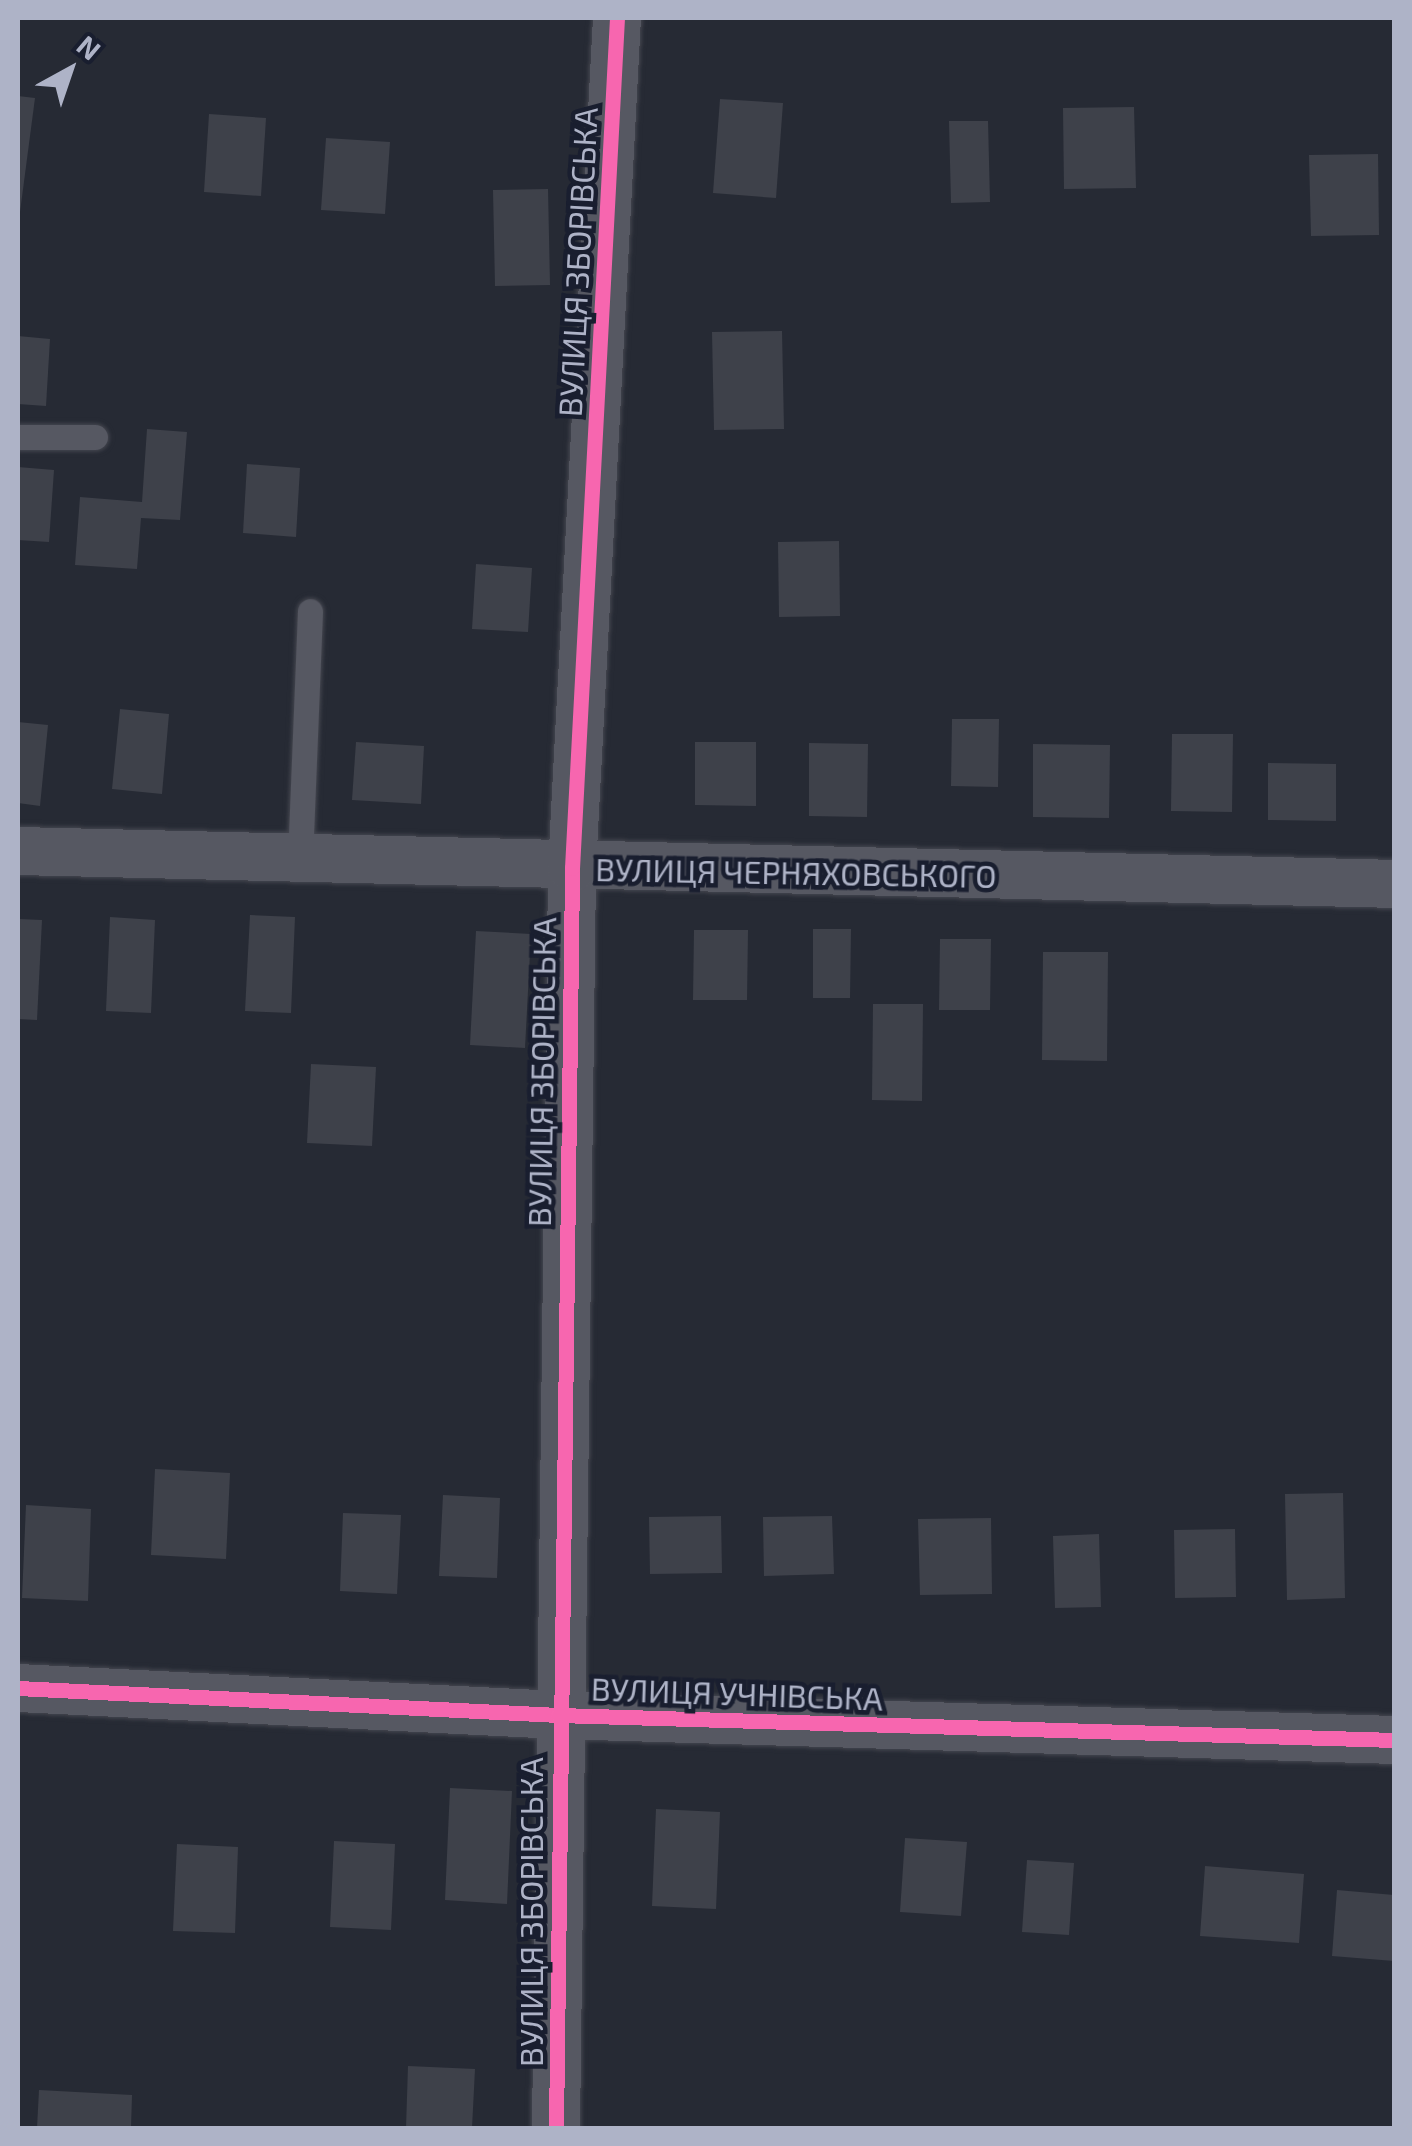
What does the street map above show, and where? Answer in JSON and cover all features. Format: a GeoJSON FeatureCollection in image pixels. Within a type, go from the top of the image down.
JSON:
{"type":"FeatureCollection","features":[{"type":"Feature","properties":{"kind":"street","name":"ВУЛИЦЯ ЗБОРІВСЬКА"},"geometry":{"type":"LineString","coordinates":[[556,2128],[558,1715],[572,868],[618,18]]}},
{"type":"Feature","properties":{"kind":"street","name":"ВУЛИЦЯ ЧЕРНЯХОВСЬКОГО"},"geometry":{"type":"LineString","coordinates":[[18,851],[572,868],[1394,884]]}},
{"type":"Feature","properties":{"kind":"street","name":"ВУЛИЦЯ УЧНІВСЬКА"},"geometry":{"type":"LineString","coordinates":[[18,1688],[558,1715],[1394,1740]]}},
{"type":"Feature","properties":{"kind":"lane"},"geometry":{"type":"LineString","coordinates":[[18,437],[95,437]]}},
{"type":"Feature","properties":{"kind":"lane"},"geometry":{"type":"LineString","coordinates":[[300,860],[310,610]]}},
{"type":"Feature","properties":{"kind":"building"},"geometry":{"type":"Polygon","coordinates":[[[18,96],[35,98],[20,212],[18,212],[18,96]]]}},
{"type":"Feature","properties":{"kind":"building"},"geometry":{"type":"Polygon","coordinates":[[[720,99],[783,103],[776,198],[713,193],[720,99]]]}},
{"type":"Feature","properties":{"kind":"building"},"geometry":{"type":"Polygon","coordinates":[[[1134,107],[1136,188],[1064,189],[1063,108],[1134,107]]]}},
{"type":"Feature","properties":{"kind":"building"},"geometry":{"type":"Polygon","coordinates":[[[209,114],[266,118],[261,196],[204,192],[209,114]]]}},
{"type":"Feature","properties":{"kind":"building"},"geometry":{"type":"Polygon","coordinates":[[[949,121],[988,121],[990,202],[951,203],[949,121]]]}},
{"type":"Feature","properties":{"kind":"building"},"geometry":{"type":"Polygon","coordinates":[[[326,138],[390,142],[385,214],[321,210],[326,138]]]}},
{"type":"Feature","properties":{"kind":"building"},"geometry":{"type":"Polygon","coordinates":[[[1378,154],[1379,235],[1311,236],[1309,155],[1378,154]]]}},
{"type":"Feature","properties":{"kind":"building"},"geometry":{"type":"Polygon","coordinates":[[[548,189],[550,285],[495,286],[493,190],[548,189]]]}},
{"type":"Feature","properties":{"kind":"building"},"geometry":{"type":"Polygon","coordinates":[[[782,331],[784,429],[714,430],[712,332],[782,331]]]}},
{"type":"Feature","properties":{"kind":"building"},"geometry":{"type":"Polygon","coordinates":[[[18,336],[50,339],[46,406],[18,404],[18,336]]]}},
{"type":"Feature","properties":{"kind":"building"},"geometry":{"type":"Polygon","coordinates":[[[147,429],[187,432],[180,520],[141,518],[137,569],[75,565],[80,497],[142,502],[147,429]]]}},
{"type":"Feature","properties":{"kind":"building"},"geometry":{"type":"Polygon","coordinates":[[[247,464],[300,468],[296,537],[243,533],[247,464]]]}},
{"type":"Feature","properties":{"kind":"building"},"geometry":{"type":"Polygon","coordinates":[[[18,467],[54,470],[49,542],[18,540],[18,467]]]}},
{"type":"Feature","properties":{"kind":"building"},"geometry":{"type":"Polygon","coordinates":[[[839,541],[840,616],[779,617],[778,542],[839,541]]]}},
{"type":"Feature","properties":{"kind":"building"},"geometry":{"type":"Polygon","coordinates":[[[476,564],[532,568],[528,632],[472,629],[476,564]]]}},
{"type":"Feature","properties":{"kind":"building"},"geometry":{"type":"Polygon","coordinates":[[[120,709],[169,714],[162,794],[112,789],[120,709]]]}},
{"type":"Feature","properties":{"kind":"building"},"geometry":{"type":"Polygon","coordinates":[[[952,719],[999,719],[998,787],[951,786],[952,719]]]}},
{"type":"Feature","properties":{"kind":"building"},"geometry":{"type":"Polygon","coordinates":[[[18,722],[48,725],[40,806],[18,803],[18,722]]]}},
{"type":"Feature","properties":{"kind":"building"},"geometry":{"type":"Polygon","coordinates":[[[1172,734],[1233,734],[1232,812],[1171,811],[1172,734]]]}},
{"type":"Feature","properties":{"kind":"building"},"geometry":{"type":"Polygon","coordinates":[[[356,742],[424,746],[421,804],[352,800],[356,742]]]}},
{"type":"Feature","properties":{"kind":"building"},"geometry":{"type":"Polygon","coordinates":[[[695,742],[756,742],[756,806],[695,805],[695,742]]]}},
{"type":"Feature","properties":{"kind":"building"},"geometry":{"type":"Polygon","coordinates":[[[809,743],[868,744],[867,817],[809,816],[809,743]]]}},
{"type":"Feature","properties":{"kind":"building"},"geometry":{"type":"Polygon","coordinates":[[[1033,744],[1110,745],[1109,818],[1033,817],[1033,744]]]}},
{"type":"Feature","properties":{"kind":"building"},"geometry":{"type":"Polygon","coordinates":[[[1268,763],[1336,764],[1336,821],[1268,820],[1268,763]]]}},
{"type":"Feature","properties":{"kind":"building"},"geometry":{"type":"Polygon","coordinates":[[[250,915],[295,917],[291,1013],[245,1011],[250,915]]]}},
{"type":"Feature","properties":{"kind":"building"},"geometry":{"type":"Polygon","coordinates":[[[110,917],[155,920],[151,1013],[106,1011],[110,917]]]}},
{"type":"Feature","properties":{"kind":"building"},"geometry":{"type":"Polygon","coordinates":[[[18,919],[42,920],[37,1020],[18,1019],[18,919]]]}},
{"type":"Feature","properties":{"kind":"building"},"geometry":{"type":"Polygon","coordinates":[[[813,929],[851,929],[850,998],[813,998],[813,929]]]}},
{"type":"Feature","properties":{"kind":"building"},"geometry":{"type":"Polygon","coordinates":[[[694,930],[748,930],[747,1000],[693,1000],[694,930]]]}},
{"type":"Feature","properties":{"kind":"building"},"geometry":{"type":"Polygon","coordinates":[[[476,931],[531,934],[525,1048],[470,1045],[476,931]]]}},
{"type":"Feature","properties":{"kind":"building"},"geometry":{"type":"Polygon","coordinates":[[[940,939],[991,939],[990,1010],[939,1010],[940,939]]]}},
{"type":"Feature","properties":{"kind":"building"},"geometry":{"type":"Polygon","coordinates":[[[1043,952],[1108,952],[1107,1061],[1042,1060],[1043,952]]]}},
{"type":"Feature","properties":{"kind":"building"},"geometry":{"type":"Polygon","coordinates":[[[873,1004],[923,1004],[922,1101],[872,1100],[873,1004]]]}},
{"type":"Feature","properties":{"kind":"building"},"geometry":{"type":"Polygon","coordinates":[[[311,1064],[376,1067],[372,1146],[307,1143],[311,1064]]]}},
{"type":"Feature","properties":{"kind":"building"},"geometry":{"type":"Polygon","coordinates":[[[155,1469],[230,1473],[226,1559],[151,1555],[155,1469]]]}},
{"type":"Feature","properties":{"kind":"building"},"geometry":{"type":"Polygon","coordinates":[[[1343,1493],[1345,1598],[1287,1600],[1285,1494],[1343,1493]]]}},
{"type":"Feature","properties":{"kind":"building"},"geometry":{"type":"Polygon","coordinates":[[[443,1495],[500,1498],[497,1578],[439,1576],[443,1495]]]}},
{"type":"Feature","properties":{"kind":"building"},"geometry":{"type":"Polygon","coordinates":[[[26,1505],[91,1509],[88,1601],[22,1598],[26,1505]]]}},
{"type":"Feature","properties":{"kind":"building"},"geometry":{"type":"Polygon","coordinates":[[[343,1513],[401,1515],[397,1594],[340,1591],[343,1513]]]}},
{"type":"Feature","properties":{"kind":"building"},"geometry":{"type":"Polygon","coordinates":[[[721,1516],[722,1573],[650,1574],[649,1517],[721,1516]]]}},
{"type":"Feature","properties":{"kind":"building"},"geometry":{"type":"Polygon","coordinates":[[[832,1516],[834,1574],[764,1576],[763,1517],[832,1516]]]}},
{"type":"Feature","properties":{"kind":"building"},"geometry":{"type":"Polygon","coordinates":[[[991,1518],[992,1594],[920,1595],[918,1519],[991,1518]]]}},
{"type":"Feature","properties":{"kind":"building"},"geometry":{"type":"Polygon","coordinates":[[[1235,1529],[1236,1597],[1175,1598],[1174,1530],[1235,1529]]]}},
{"type":"Feature","properties":{"kind":"building"},"geometry":{"type":"Polygon","coordinates":[[[1099,1534],[1101,1607],[1055,1608],[1053,1536],[1099,1534]]]}},
{"type":"Feature","properties":{"kind":"building"},"geometry":{"type":"Polygon","coordinates":[[[450,1788],[512,1791],[507,1904],[445,1900],[450,1788]]]}},
{"type":"Feature","properties":{"kind":"building"},"geometry":{"type":"Polygon","coordinates":[[[656,1809],[720,1812],[716,1909],[652,1906],[656,1809]]]}},
{"type":"Feature","properties":{"kind":"building"},"geometry":{"type":"Polygon","coordinates":[[[905,1838],[967,1842],[961,1916],[900,1912],[905,1838]]]}},
{"type":"Feature","properties":{"kind":"building"},"geometry":{"type":"Polygon","coordinates":[[[334,1841],[395,1844],[391,1930],[330,1927],[334,1841]]]}},
{"type":"Feature","properties":{"kind":"building"},"geometry":{"type":"Polygon","coordinates":[[[177,1844],[238,1847],[235,1933],[173,1931],[177,1844]]]}},
{"type":"Feature","properties":{"kind":"building"},"geometry":{"type":"Polygon","coordinates":[[[1027,1860],[1074,1863],[1069,1935],[1022,1932],[1027,1860]]]}},
{"type":"Feature","properties":{"kind":"building"},"geometry":{"type":"Polygon","coordinates":[[[1205,1866],[1304,1874],[1299,1943],[1200,1936],[1205,1866]]]}},
{"type":"Feature","properties":{"kind":"building"},"geometry":{"type":"Polygon","coordinates":[[[1337,1890],[1394,1895],[1394,1961],[1332,1956],[1337,1890]]]}},
{"type":"Feature","properties":{"kind":"building"},"geometry":{"type":"Polygon","coordinates":[[[408,2066],[475,2069],[472,2128],[406,2128],[408,2066]]]}},
{"type":"Feature","properties":{"kind":"building"},"geometry":{"type":"Polygon","coordinates":[[[39,2090],[132,2095],[131,2128],[37,2128],[39,2090]]]}},
{"type":"Feature","properties":{"kind":"cycle path"},"geometry":{"type":"LineString","coordinates":[[556,2128],[572,868],[617,18]]}},
{"type":"Feature","properties":{"kind":"cycle path"},"geometry":{"type":"LineString","coordinates":[[18,1688],[558,1715],[1394,1740]]}}]}
